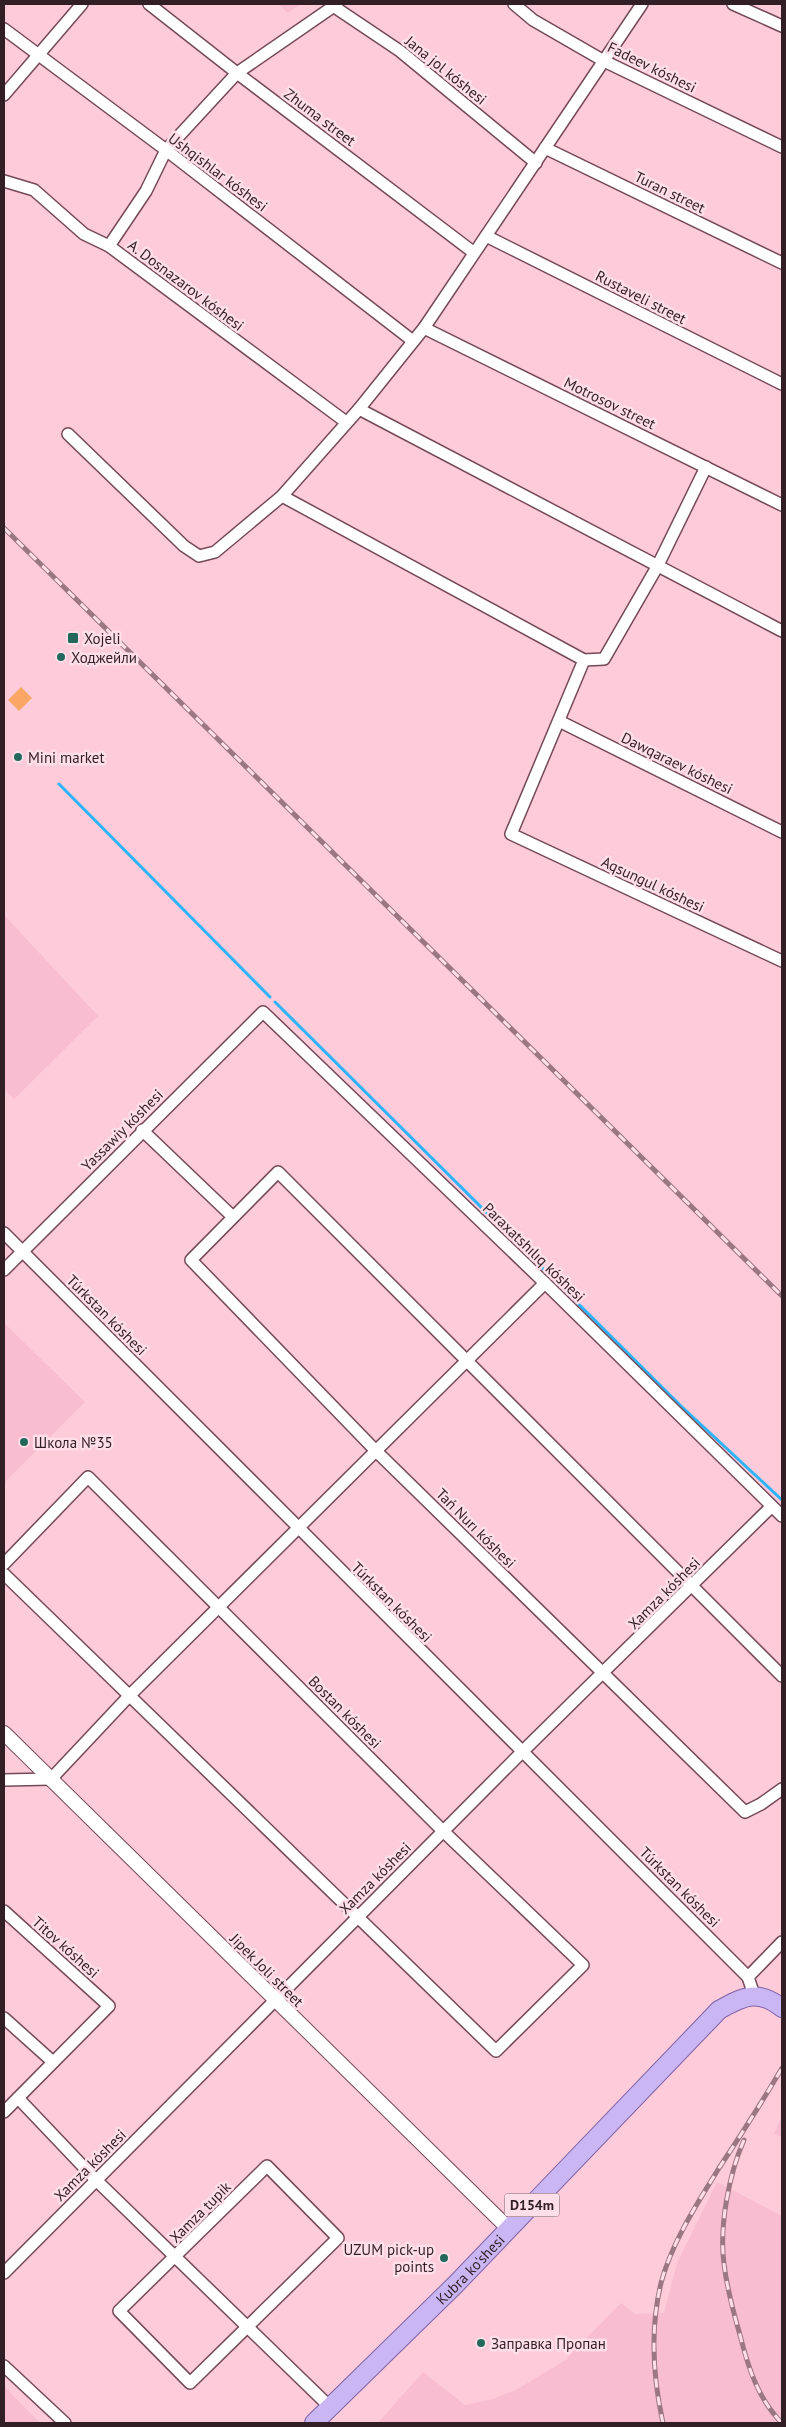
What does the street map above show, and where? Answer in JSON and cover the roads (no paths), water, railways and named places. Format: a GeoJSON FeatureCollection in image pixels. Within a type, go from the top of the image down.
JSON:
{"type":"FeatureCollection","features":[{"type":"Feature","properties":{"kind":"main road"},"geometry":{"type":"LineString","coordinates":[[754,1995],[772,2000],[782,2008]]}},
{"type":"Feature","properties":{"kind":"main road","name":"Kubra ko'shesi"},"geometry":{"type":"LineString","coordinates":[[314,2423],[509,2229],[712,2016],[736,2000],[754,1995]]}},
{"type":"Feature","properties":{"kind":"street"},"geometry":{"type":"LineString","coordinates":[[4,95],[36,55],[82,4]]}},
{"type":"Feature","properties":{"kind":"street","name":"Zhuma street"},"geometry":{"type":"LineString","coordinates":[[150,4],[237,73],[473,252]]}},
{"type":"Feature","properties":{"kind":"street","name":"Fadeev kóshesi"},"geometry":{"type":"LineString","coordinates":[[514,4],[533,20],[604,62],[782,147]]}},
{"type":"Feature","properties":{"kind":"street"},"geometry":{"type":"LineString","coordinates":[[68,434],[184,546],[199,556],[215,552],[282,496],[359,409],[424,328],[473,252],[536,163],[642,4]]}},
{"type":"Feature","properties":{"kind":"street"},"geometry":{"type":"LineString","coordinates":[[733,4],[782,26]]}},
{"type":"Feature","properties":{"kind":"street"},"geometry":{"type":"LineString","coordinates":[[109,246],[146,191],[166,150],[237,73],[335,5]]}},
{"type":"Feature","properties":{"kind":"street","name":"Jana jol kóshesi"},"geometry":{"type":"LineString","coordinates":[[335,5],[400,51],[536,163]]}},
{"type":"Feature","properties":{"kind":"street","name":"Ushqishlar kóshesi"},"geometry":{"type":"LineString","coordinates":[[4,29],[36,55],[166,150],[413,340]]}},
{"type":"Feature","properties":{"kind":"street","name":"Turan street"},"geometry":{"type":"LineString","coordinates":[[545,148],[782,263]]}},
{"type":"Feature","properties":{"kind":"street","name":"A. Dosnazarov kóshesi"},"geometry":{"type":"LineString","coordinates":[[4,180],[34,190],[84,234],[109,246],[346,422]]}},
{"type":"Feature","properties":{"kind":"street","name":"Rustaveli street"},"geometry":{"type":"LineString","coordinates":[[486,236],[782,384]]}},
{"type":"Feature","properties":{"kind":"street","name":"Motrosov street"},"geometry":{"type":"LineString","coordinates":[[424,328],[782,504]]}},
{"type":"Feature","properties":{"kind":"street"},"geometry":{"type":"LineString","coordinates":[[359,409],[782,631]]}},
{"type":"Feature","properties":{"kind":"street"},"geometry":{"type":"LineString","coordinates":[[282,496],[584,660],[604,659],[658,567],[706,467]]}},
{"type":"Feature","properties":{"kind":"street"},"geometry":{"type":"LineString","coordinates":[[559,721],[584,660]]}},
{"type":"Feature","properties":{"kind":"street","name":"Dawqaraev kóshesi"},"geometry":{"type":"LineString","coordinates":[[559,721],[782,832]]}},
{"type":"Feature","properties":{"kind":"street","name":"Aqsungul kóshesi"},"geometry":{"type":"LineString","coordinates":[[559,721],[511,834],[782,961]]}},
{"type":"Feature","properties":{"kind":"street","name":"Yassawiy kóshesi"},"geometry":{"type":"LineString","coordinates":[[4,1270],[142,1130],[263,1012]]}},
{"type":"Feature","properties":{"kind":"street","name":"Paraxatshılıq kóshesi"},"geometry":{"type":"LineString","coordinates":[[263,1012],[545,1283],[782,1516]]}},
{"type":"Feature","properties":{"kind":"street"},"geometry":{"type":"LineString","coordinates":[[142,1130],[233,1217],[278,1172],[782,1676]]}},
{"type":"Feature","properties":{"kind":"street","name":"Tań Nurı kóshesi"},"geometry":{"type":"LineString","coordinates":[[233,1217],[190,1260],[376,1451],[745,1812],[761,1804],[782,1789]]}},
{"type":"Feature","properties":{"kind":"street","name":"Túrkstan kóshesi"},"geometry":{"type":"LineString","coordinates":[[4,1233],[297,1529],[748,1976],[754,1995]]}},
{"type":"Feature","properties":{"kind":"street"},"geometry":{"type":"LineString","coordinates":[[4,1780],[51,1780],[130,1695],[545,1283]]}},
{"type":"Feature","properties":{"kind":"street","name":"Bostan kóshesi"},"geometry":{"type":"LineString","coordinates":[[4,1564],[88,1477],[443,1831],[583,1964],[496,2051],[357,1917]]}},
{"type":"Feature","properties":{"kind":"street","name":"Xamza kóshesi"},"geometry":{"type":"LineString","coordinates":[[4,2273],[522,1752],[692,1587],[771,1507]]}},
{"type":"Feature","properties":{"kind":"street"},"geometry":{"type":"LineString","coordinates":[[4,1574],[357,1917]]}},
{"type":"Feature","properties":{"kind":"street","name":"Jipek Joli street"},"geometry":{"type":"LineString","coordinates":[[4,1733],[509,2229]]}},
{"type":"Feature","properties":{"kind":"street","name":"Titov kóshesi"},"geometry":{"type":"LineString","coordinates":[[4,1911],[109,2006],[53,2062]]}},
{"type":"Feature","properties":{"kind":"street"},"geometry":{"type":"LineString","coordinates":[[748,1976],[782,1942]]}},
{"type":"Feature","properties":{"kind":"street"},"geometry":{"type":"LineString","coordinates":[[4,2018],[53,2062],[4,2112]]}},
{"type":"Feature","properties":{"kind":"street"},"geometry":{"type":"LineString","coordinates":[[18,2098],[96,2180],[330,2407]]}},
{"type":"Feature","properties":{"kind":"street","name":"Xamza tupik"},"geometry":{"type":"LineString","coordinates":[[267,2166],[338,2238],[248,2327],[190,2383],[119,2311],[267,2166]]}},
{"type":"Feature","properties":{"kind":"street"},"geometry":{"type":"LineString","coordinates":[[4,2366],[64,2423]]}},
{"type":"Feature","properties":{"kind":"waterway"},"geometry":{"type":"LineString","coordinates":[[59,784],[270,997]]}},
{"type":"Feature","properties":{"kind":"waterway"},"geometry":{"type":"LineString","coordinates":[[275,1002],[682,1407],[782,1500]]}},
{"type":"Feature","properties":{"kind":"railway"},"geometry":{"type":"LineString","coordinates":[[4,528],[782,1296]]}},
{"type":"Feature","properties":{"kind":"railway"},"geometry":{"type":"LineString","coordinates":[[663,2423],[655,2371],[654,2336],[658,2300],[666,2268],[678,2238],[694,2209],[782,2068]]}},
{"type":"Feature","properties":{"kind":"railway"},"geometry":{"type":"LineString","coordinates":[[744,2140],[734,2168],[726,2200],[723,2233],[724,2264],[733,2308],[750,2371],[766,2404],[782,2423]]}},
{"type":"Feature","properties":{"kind":"place","name":"Xojeli"},"geometry":{"type":"Point","coordinates":[73,638]}},
{"type":"Feature","properties":{"kind":"place","name":"Ходжейли"},"geometry":{"type":"Point","coordinates":[61,657]}},
{"type":"Feature","properties":{"kind":"place","name":"Mini market"},"geometry":{"type":"Point","coordinates":[18,757]}},
{"type":"Feature","properties":{"kind":"place","name":"Школа №35"},"geometry":{"type":"Point","coordinates":[24,1442]}},
{"type":"Feature","properties":{"kind":"place","name":"UZUM pick-up points"},"geometry":{"type":"Point","coordinates":[444,2258]}},
{"type":"Feature","properties":{"kind":"place","name":"Заправка Пропан"},"geometry":{"type":"Point","coordinates":[481,2343]}}]}
